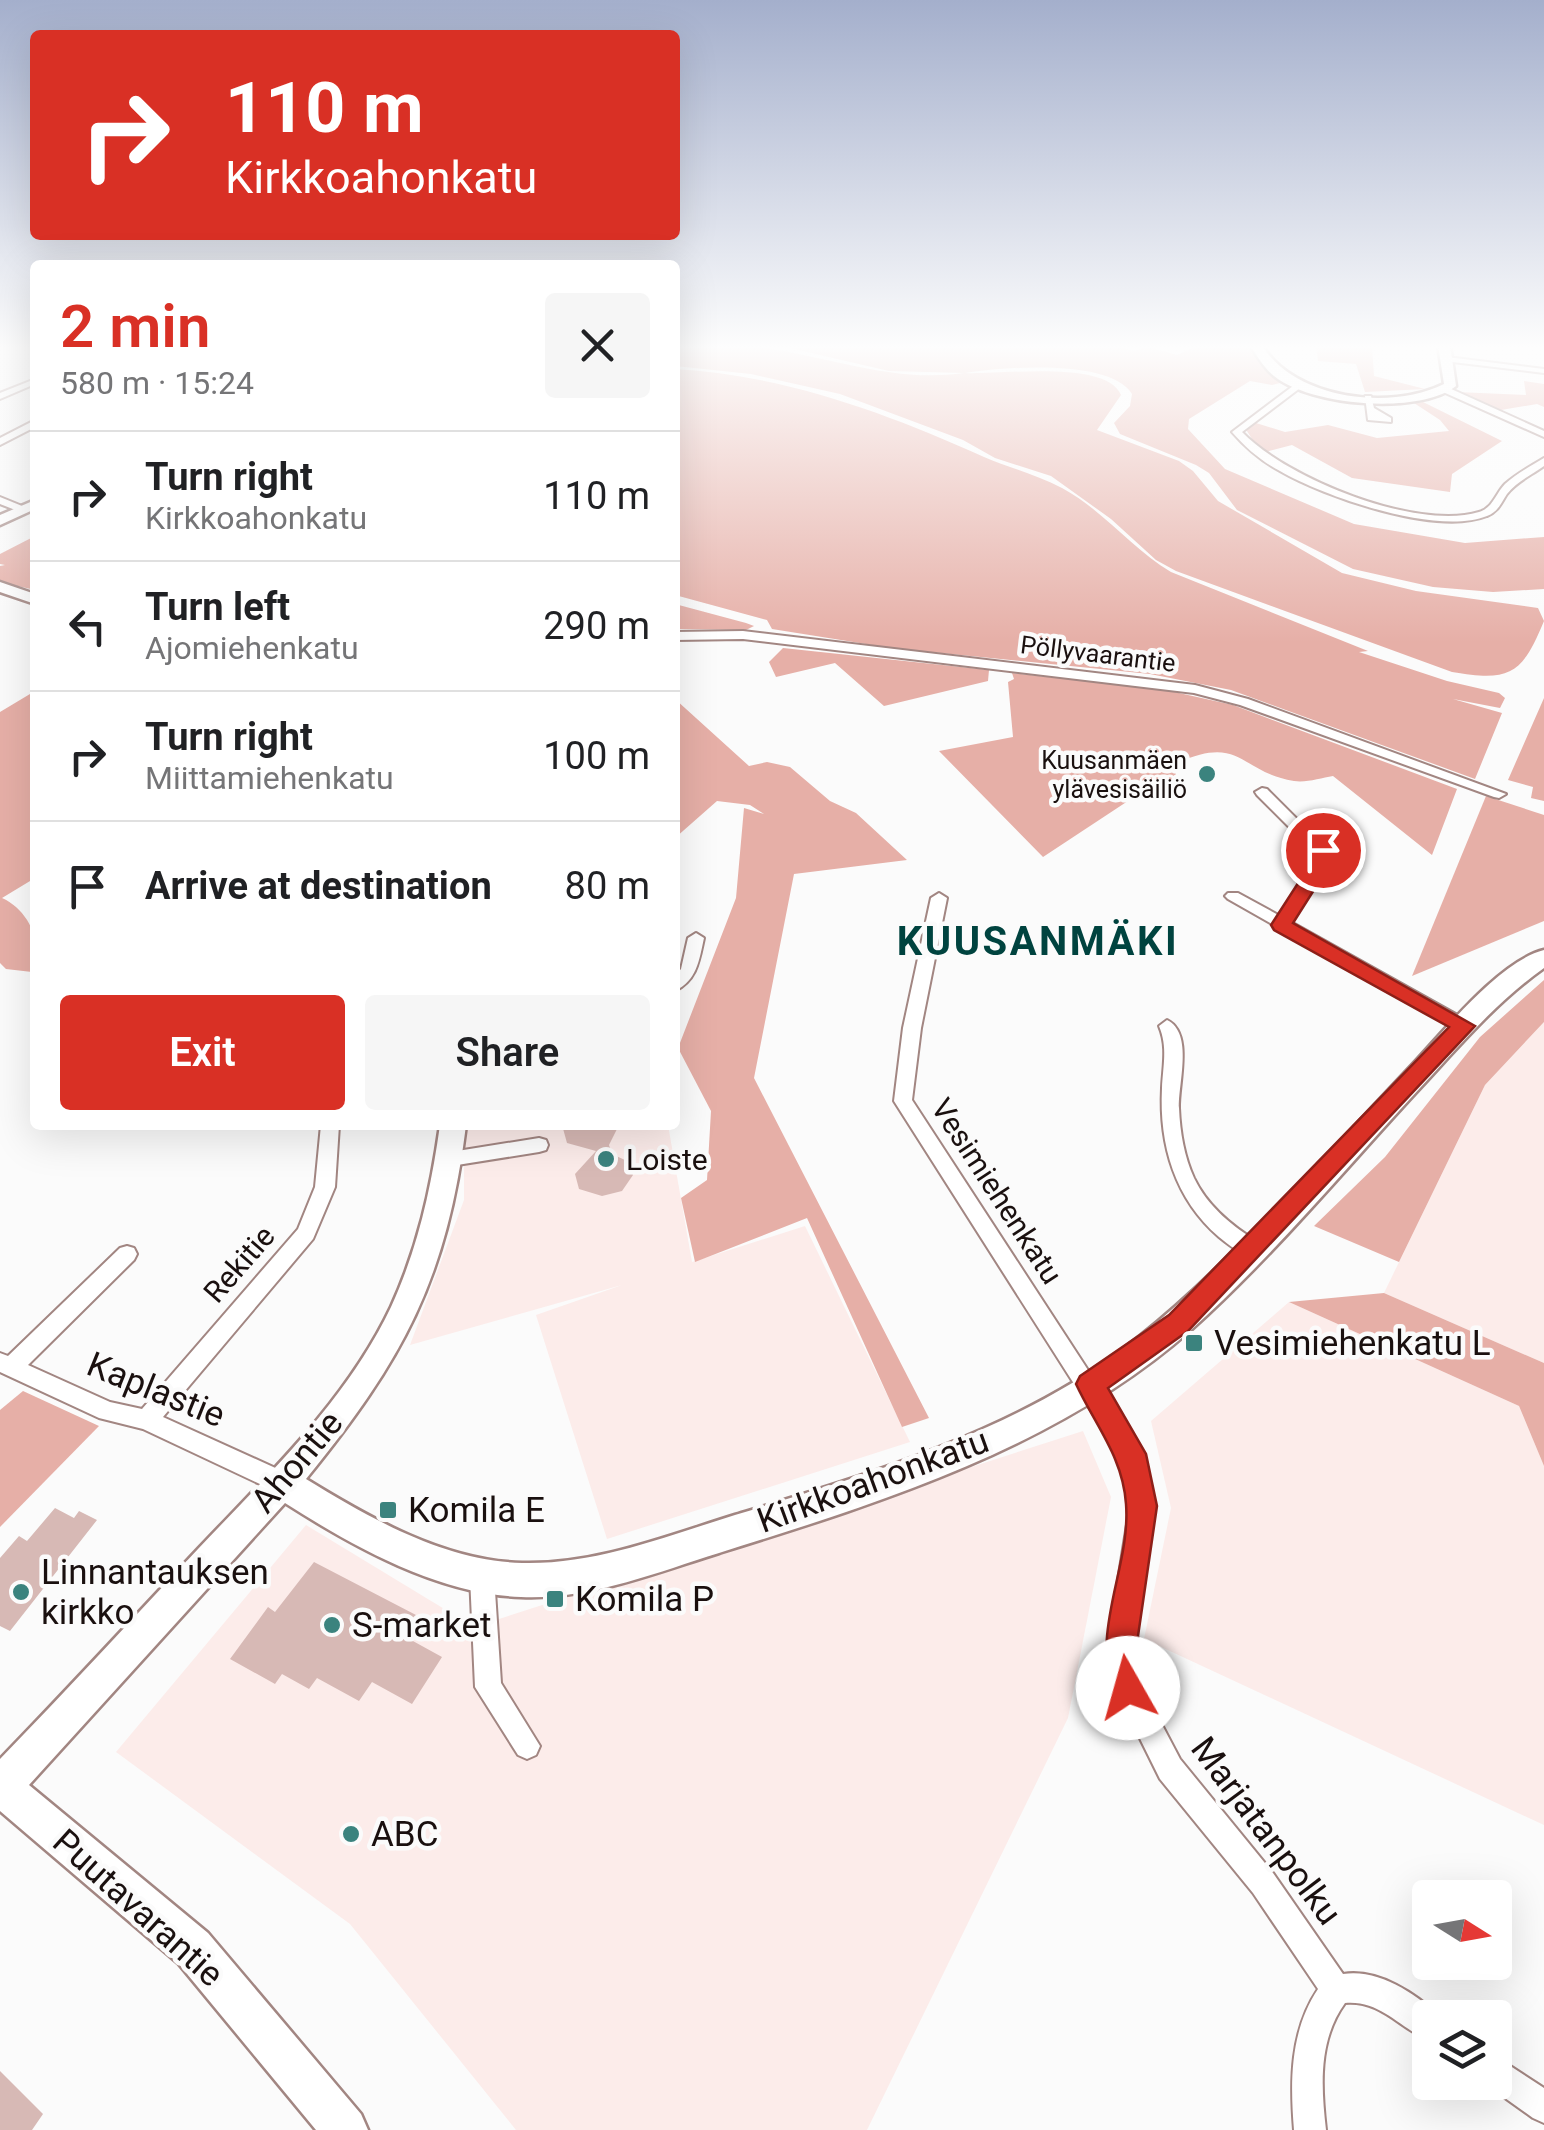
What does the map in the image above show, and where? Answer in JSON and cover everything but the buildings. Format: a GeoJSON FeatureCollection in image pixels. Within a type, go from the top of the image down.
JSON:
{"type":"FeatureCollection","features":[{"type":"Feature","properties":{"kind":"street"},"geometry":{"type":"LineString","coordinates":[[1250,444],[1270,464],[1348,499],[1448,516],[1482,515],[1492,510],[1508,486],[1544,460]]}},
{"type":"Feature","properties":{"kind":"street"},"geometry":{"type":"LineString","coordinates":[[0,500],[29,507]]}},
{"type":"Feature","properties":{"kind":"street"},"geometry":{"type":"LineString","coordinates":[[0,520],[29,507]]}},
{"type":"Feature","properties":{"kind":"street"},"geometry":{"type":"LineString","coordinates":[[0,587],[30,597]]}},
{"type":"Feature","properties":{"kind":"street","name":"Pöllyvaarantie"},"geometry":{"type":"LineString","coordinates":[[680,636],[743,635],[1195,689],[1244,702],[1499,794]]}},
{"type":"Feature","properties":{"kind":"street"},"geometry":{"type":"LineString","coordinates":[[1262,792],[1325,854],[1282,925]]}},
{"type":"Feature","properties":{"kind":"street"},"geometry":{"type":"LineString","coordinates":[[1233,896],[1464,1026]]}},
{"type":"Feature","properties":{"kind":"street","name":"Vesimiehenkatu"},"geometry":{"type":"LineString","coordinates":[[939,898],[912,1028],[903,1101],[1090,1384]]}},
{"type":"Feature","properties":{"kind":"street"},"geometry":{"type":"LineString","coordinates":[[680,981],[689,971],[696,938]]}},
{"type":"Feature","properties":{"kind":"street","name":"Kirkkoahonkatu"},"geometry":{"type":"LineString","coordinates":[[285,1484],[400,1545],[482,1576],[522,1580],[563,1577],[666,1552],[889,1483],[996,1436],[1090,1384],[1179,1323],[1464,1026],[1544,957]]}},
{"type":"Feature","properties":{"kind":"street"},"geometry":{"type":"LineString","coordinates":[[1167,1026],[1176,1044],[1170,1106],[1174,1159],[1202,1209],[1233,1239],[1253,1249]]}},
{"type":"Feature","properties":{"kind":"street","name":"Rekitie"},"geometry":{"type":"LineString","coordinates":[[146,1420],[306,1233],[325,1186],[330,1130]]}},
{"type":"Feature","properties":{"kind":"street","name":"Ahontie"},"geometry":{"type":"LineString","coordinates":[[0,1786],[285,1484],[372,1367],[409,1304],[434,1245],[453,1130]]}},
{"type":"Feature","properties":{"kind":"street"},"geometry":{"type":"LineString","coordinates":[[450,1159],[540,1145]]}},
{"type":"Feature","properties":{"kind":"street"},"geometry":{"type":"LineString","coordinates":[[5,1365],[127,1254]]}},
{"type":"Feature","properties":{"kind":"street","name":"Kaplastie"},"geometry":{"type":"LineString","coordinates":[[5,1365],[107,1410],[146,1420],[285,1484]]}},
{"type":"Feature","properties":{"kind":"street","name":"Marjatanpolku"},"geometry":{"type":"LineString","coordinates":[[1090,1384],[1131,1454],[1142,1506],[1122,1636],[1128,1688],[1170,1769],[1262,1883],[1336,1990]]}},
{"type":"Feature","properties":{"kind":"street"},"geometry":{"type":"LineString","coordinates":[[482,1576],[488,1687],[527,1746]]}},
{"type":"Feature","properties":{"kind":"street","name":"Puutavarantie"},"geometry":{"type":"LineString","coordinates":[[0,1786],[193,1948],[345,2130]]}},
{"type":"Feature","properties":{"kind":"street"},"geometry":{"type":"LineString","coordinates":[[1310,2130],[1306,2097],[1311,2047],[1324,2002],[1336,1990],[1352,1985],[1380,1991],[1412,2013]]}},
{"type":"Feature","properties":{"kind":"street"},"geometry":{"type":"LineString","coordinates":[[1512,2084],[1544,2107]]}},
{"type":"Feature","properties":{"kind":"shaded area"},"geometry":{"type":"Polygon","coordinates":[[[680,444],[954,444],[1062,488],[1171,572],[1368,651],[1359,652],[1505,698],[1500,708],[1453,699],[1502,713],[1475,779],[1231,690],[1150,674],[891,648],[772,629],[767,620],[680,596],[680,444]]]}},
{"type":"Feature","properties":{"kind":"shaded area"},"geometry":{"type":"Polygon","coordinates":[[[971,444],[1135,444],[1179,461],[1193,471],[1218,501],[1342,573],[1416,591],[1538,608],[1544,621],[1529,653],[1512,670],[1488,676],[1452,672],[1176,571],[1156,560],[1111,519],[1051,476],[995,458],[971,444]]]}},
{"type":"Feature","properties":{"kind":"shaded area"},"geometry":{"type":"Polygon","coordinates":[[[1145,444],[1202,444],[1225,469],[1354,524],[1465,543],[1544,537],[1544,589],[1493,592],[1433,587],[1353,569],[1237,510],[1209,473],[1145,444]]]}},
{"type":"Feature","properties":{"kind":"shaded area"},"geometry":{"type":"Polygon","coordinates":[[[1255,444],[1497,444],[1452,474],[1450,492],[1352,478],[1292,445],[1261,453],[1255,444]]]}},
{"type":"Feature","properties":{"kind":"shaded area"},"geometry":{"type":"Polygon","coordinates":[[[30,539],[30,589],[0,582],[0,566],[5,565],[0,564],[0,554],[30,539]]]}},
{"type":"Feature","properties":{"kind":"shaded area"},"geometry":{"type":"Polygon","coordinates":[[[680,605],[754,626],[746,630],[680,629],[680,605]]]}},
{"type":"Feature","properties":{"kind":"shaded area"},"geometry":{"type":"Polygon","coordinates":[[[783,648],[989,670],[988,681],[884,706],[835,663],[776,677],[769,662],[783,648]]]}},
{"type":"Feature","properties":{"kind":"shaded area"},"geometry":{"type":"Polygon","coordinates":[[[1012,673],[1161,689],[1233,705],[1457,789],[1432,855],[1333,776],[1294,781],[1215,752],[1177,763],[1174,788],[1134,797],[1043,857],[939,751],[1013,737],[1008,682],[1014,679],[1012,673]]]}},
{"type":"Feature","properties":{"kind":"shaded area"},"geometry":{"type":"Polygon","coordinates":[[[30,694],[30,881],[2,898],[20,911],[30,925],[30,972],[6,969],[0,963],[0,712],[30,694]]]}},
{"type":"Feature","properties":{"kind":"shaded area"},"geometry":{"type":"Polygon","coordinates":[[[1544,698],[1544,801],[1531,798],[1533,787],[1508,780],[1544,698]]]}},
{"type":"Feature","properties":{"kind":"shaded area"},"geometry":{"type":"Polygon","coordinates":[[[680,704],[749,766],[767,762],[790,767],[830,801],[856,813],[907,860],[794,874],[754,1078],[929,1418],[902,1427],[807,1218],[695,1262],[681,1198],[707,1180],[711,1111],[680,1052],[680,1043],[736,898],[744,808],[764,814],[750,805],[717,801],[680,834],[680,704]]]}},
{"type":"Feature","properties":{"kind":"shaded area"},"geometry":{"type":"Polygon","coordinates":[[[1486,796],[1544,815],[1544,921],[1412,976],[1486,796]]]}},
{"type":"Feature","properties":{"kind":"shaded area"},"geometry":{"type":"Polygon","coordinates":[[[1544,980],[1544,1022],[1485,1085],[1399,1262],[1314,1226],[1385,1157],[1480,1037],[1544,980]]]}},
{"type":"Feature","properties":{"kind":"shaded area"},"geometry":{"type":"Polygon","coordinates":[[[1544,1022],[1544,1363],[1384,1293],[1485,1085],[1544,1022]]]}},
{"type":"Feature","properties":{"kind":"shaded area"},"geometry":{"type":"Polygon","coordinates":[[[464,1130],[669,1130],[692,1262],[805,1226],[910,1442],[607,1539],[536,1315],[622,1285],[410,1345],[464,1200],[464,1130]]]}},
{"type":"Feature","properties":{"kind":"shaded area"},"geometry":{"type":"Polygon","coordinates":[[[1384,1293],[1544,1363],[1544,1466],[1519,1406],[1289,1302],[1384,1293]]]}},
{"type":"Feature","properties":{"kind":"shaded area"},"geometry":{"type":"Polygon","coordinates":[[[1289,1302],[1519,1406],[1544,1466],[1544,1825],[1144,1639],[1171,1508],[1151,1421],[1289,1302]]]}},
{"type":"Feature","properties":{"kind":"shaded area"},"geometry":{"type":"Polygon","coordinates":[[[23,1391],[99,1426],[0,1527],[0,1410],[23,1391]]]}},
{"type":"Feature","properties":{"kind":"shaded area"},"geometry":{"type":"Polygon","coordinates":[[[1083,1431],[1111,1497],[1068,1718],[867,2130],[516,2130],[350,1924],[116,1752],[306,1525],[474,1627],[1083,1431]]]}},
{"type":"Feature","properties":{"kind":"place","name":"Kuusanmäen ylävesisäiliö"},"geometry":{"type":"Point","coordinates":[1207,774]}},
{"type":"Feature","properties":{"kind":"place","name":"Loiste"},"geometry":{"type":"Point","coordinates":[606,1159]}},
{"type":"Feature","properties":{"kind":"place","name":"Vesimiehenkatu L"},"geometry":{"type":"Point","coordinates":[1194,1343]}},
{"type":"Feature","properties":{"kind":"place","name":"Komila E"},"geometry":{"type":"Point","coordinates":[388,1510]}},
{"type":"Feature","properties":{"kind":"place","name":"Linnantauksen kirkko"},"geometry":{"type":"Point","coordinates":[21,1592]}},
{"type":"Feature","properties":{"kind":"place","name":"Komila P"},"geometry":{"type":"Point","coordinates":[555,1599]}},
{"type":"Feature","properties":{"kind":"place","name":"S-market"},"geometry":{"type":"Point","coordinates":[332,1625]}},
{"type":"Feature","properties":{"kind":"place","name":"ABC"},"geometry":{"type":"Point","coordinates":[351,1834]}},
{"type":"Feature","properties":{"kind":"district","name":"KUUSANMÄKI"},"geometry":{"type":"Point","coordinates":[1038,941]}},
{"type":"Feature","properties":{"kind":"route"},"geometry":{"type":"LineString","coordinates":[[1128,1688],[1122,1636],[1142,1506],[1131,1454],[1090,1384],[1179,1323],[1464,1026],[1282,925],[1323,860],[1323,850]]}}]}
